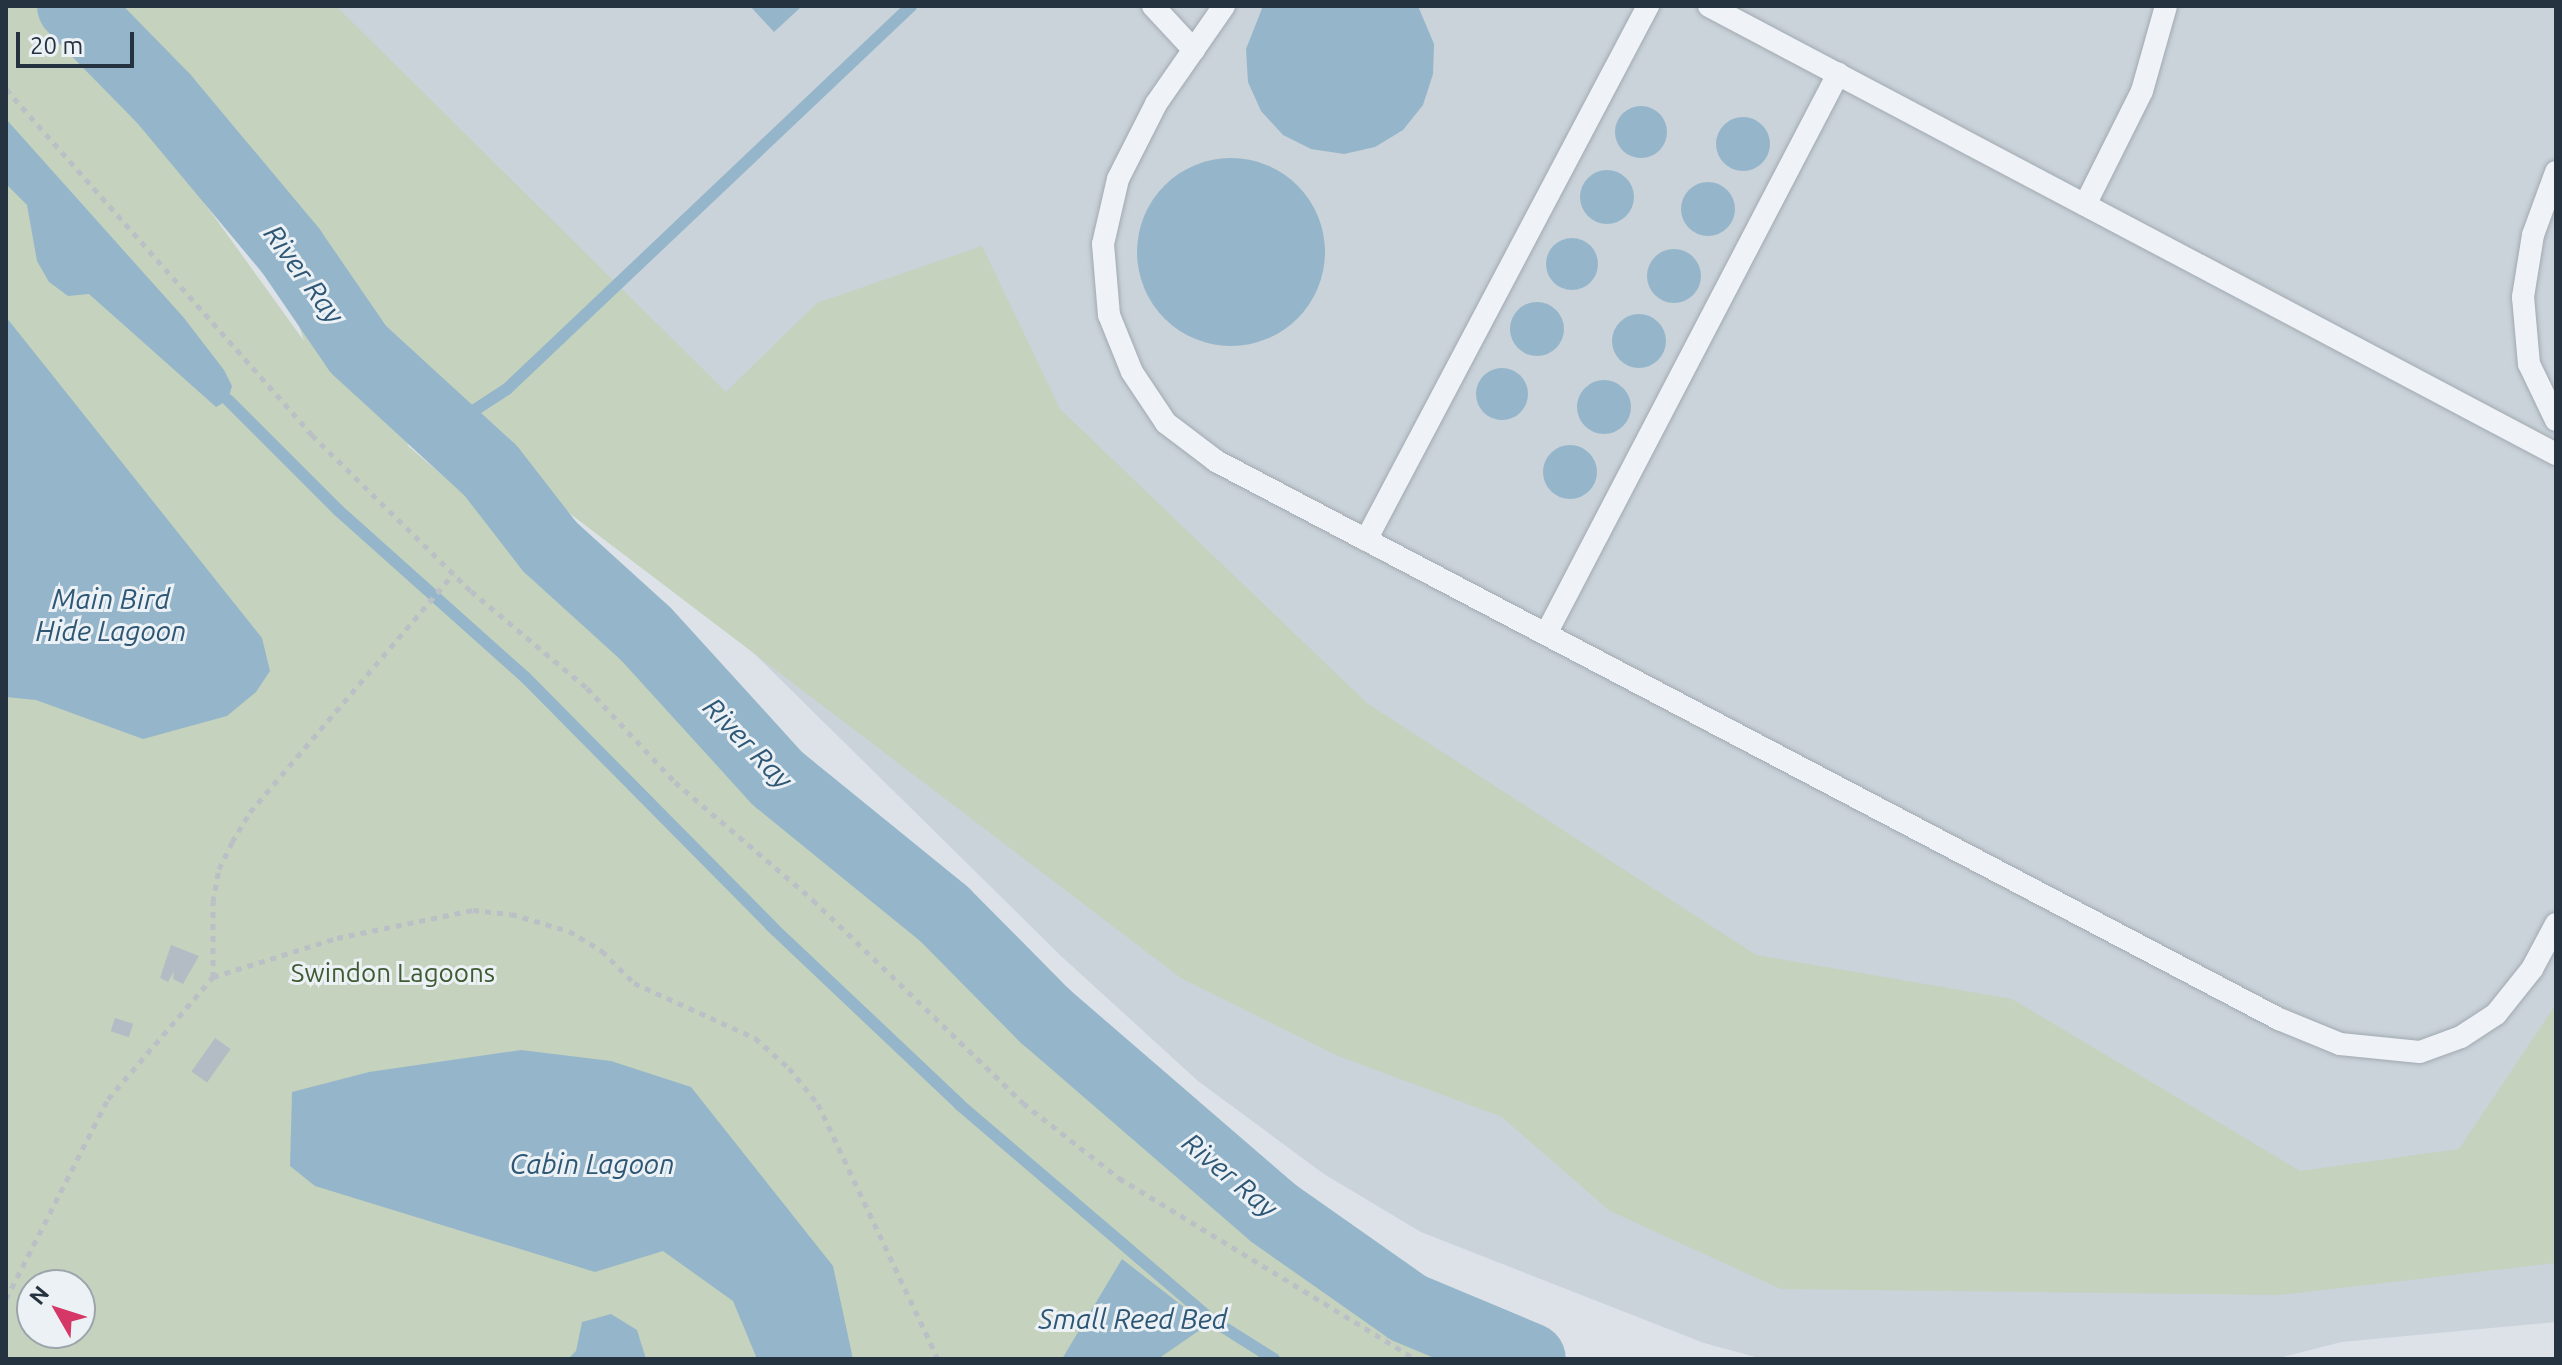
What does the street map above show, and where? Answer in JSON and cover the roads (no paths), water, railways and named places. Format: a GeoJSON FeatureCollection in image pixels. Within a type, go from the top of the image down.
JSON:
{"type":"FeatureCollection","features":[{"type":"Feature","properties":{"kind":"lane"},"geometry":{"type":"LineString","coordinates":[[1153,6],[1194,50]]}},
{"type":"Feature","properties":{"kind":"lane"},"geometry":{"type":"LineString","coordinates":[[1224,6],[1156,104],[1118,179],[1103,244],[1109,315],[1132,372],[1166,423],[1216,461],[2279,1019],[2340,1044],[2420,1052],[2461,1037],[2496,1014],[2532,969],[2556,924]]}},
{"type":"Feature","properties":{"kind":"lane"},"geometry":{"type":"LineString","coordinates":[[1366,540],[1648,6]]}},
{"type":"Feature","properties":{"kind":"lane"},"geometry":{"type":"LineString","coordinates":[[1709,6],[2556,454]]}},
{"type":"Feature","properties":{"kind":"lane"},"geometry":{"type":"LineString","coordinates":[[2085,205],[2142,91],[2166,6]]}},
{"type":"Feature","properties":{"kind":"lane"},"geometry":{"type":"LineString","coordinates":[[1546,634],[1838,74]]}},
{"type":"Feature","properties":{"kind":"lane"},"geometry":{"type":"LineString","coordinates":[[2556,172],[2533,235],[2523,297],[2529,364],[2556,420]]}},
{"type":"Feature","properties":{"kind":"water"},"geometry":{"type":"Polygon","coordinates":[[[750,6],[802,6],[774,32],[750,6]]]}},
{"type":"Feature","properties":{"kind":"water"},"geometry":{"type":"Polygon","coordinates":[[[1263,6],[1418,6],[1434,44],[1433,74],[1423,105],[1403,130],[1375,147],[1344,154],[1311,149],[1283,135],[1261,111],[1248,82],[1246,49],[1263,6]]]}},
{"type":"Feature","properties":{"kind":"water"},"geometry":{"type":"Polygon","coordinates":[[[1641,106],[1660,113],[1667,132],[1660,151],[1641,158],[1622,151],[1615,132],[1622,113],[1641,106]]]}},
{"type":"Feature","properties":{"kind":"water"},"geometry":{"type":"Polygon","coordinates":[[[1743,117],[1762,125],[1770,144],[1762,163],[1743,171],[1724,163],[1716,144],[1724,125],[1743,117]]]}},
{"type":"Feature","properties":{"kind":"water"},"geometry":{"type":"Polygon","coordinates":[[[6,119],[184,318],[224,370],[232,386],[228,400],[216,407],[89,294],[68,296],[49,282],[37,261],[27,205],[6,184],[6,119]]]}},
{"type":"Feature","properties":{"kind":"water"},"geometry":{"type":"Polygon","coordinates":[[[1231,158],[1267,165],[1297,186],[1318,216],[1325,252],[1318,288],[1297,318],[1267,339],[1231,346],[1195,339],[1165,318],[1144,288],[1137,252],[1144,216],[1165,186],[1195,165],[1231,158]]]}},
{"type":"Feature","properties":{"kind":"water"},"geometry":{"type":"Polygon","coordinates":[[[1607,170],[1626,178],[1634,197],[1626,216],[1607,224],[1588,216],[1580,197],[1588,178],[1607,170]]]}},
{"type":"Feature","properties":{"kind":"water"},"geometry":{"type":"Polygon","coordinates":[[[1708,182],[1727,190],[1735,209],[1727,228],[1708,236],[1689,228],[1681,209],[1689,190],[1708,182]]]}},
{"type":"Feature","properties":{"kind":"water"},"geometry":{"type":"Polygon","coordinates":[[[1572,238],[1591,245],[1598,264],[1591,283],[1572,290],[1553,283],[1546,264],[1553,245],[1572,238]]]}},
{"type":"Feature","properties":{"kind":"water"},"geometry":{"type":"Polygon","coordinates":[[[1674,249],[1693,257],[1701,276],[1693,295],[1674,303],[1655,295],[1647,276],[1655,257],[1674,249]]]}},
{"type":"Feature","properties":{"kind":"water"},"geometry":{"type":"Polygon","coordinates":[[[1537,302],[1556,310],[1564,329],[1556,348],[1537,356],[1518,348],[1510,329],[1518,310],[1537,302]]]}},
{"type":"Feature","properties":{"kind":"water"},"geometry":{"type":"Polygon","coordinates":[[[1639,314],[1658,322],[1666,341],[1658,360],[1639,368],[1620,360],[1612,341],[1620,322],[1639,314]]]}},
{"type":"Feature","properties":{"kind":"water","name":"Main Bird Hide Lagoon"},"geometry":{"type":"Polygon","coordinates":[[[6,317],[262,638],[270,671],[256,692],[227,716],[143,739],[36,700],[6,697],[6,317]]]}},
{"type":"Feature","properties":{"kind":"water"},"geometry":{"type":"Polygon","coordinates":[[[1502,368],[1521,375],[1528,394],[1521,413],[1502,420],[1483,413],[1476,394],[1483,375],[1502,368]]]}},
{"type":"Feature","properties":{"kind":"water"},"geometry":{"type":"Polygon","coordinates":[[[1604,380],[1623,388],[1631,407],[1623,426],[1604,434],[1585,426],[1577,407],[1585,388],[1604,380]]]}},
{"type":"Feature","properties":{"kind":"water"},"geometry":{"type":"Polygon","coordinates":[[[1570,445],[1589,453],[1597,472],[1589,491],[1570,499],[1551,491],[1543,472],[1551,453],[1570,445]]]}},
{"type":"Feature","properties":{"kind":"water","name":"Cabin Lagoon"},"geometry":{"type":"Polygon","coordinates":[[[521,1050],[611,1061],[691,1087],[833,1266],[853,1359],[757,1359],[733,1301],[663,1251],[595,1272],[315,1186],[290,1166],[292,1092],[369,1072],[521,1050]]]}},
{"type":"Feature","properties":{"kind":"water","name":"Small Reed Bed"},"geometry":{"type":"Polygon","coordinates":[[[1122,1259],[1207,1325],[1158,1359],[1062,1359],[1122,1259]]]}},
{"type":"Feature","properties":{"kind":"water"},"geometry":{"type":"Polygon","coordinates":[[[611,1314],[637,1330],[646,1359],[568,1359],[576,1351],[582,1322],[611,1314]]]}},
{"type":"Feature","properties":{"kind":"waterway","name":"River Ray"},"geometry":{"type":"LineString","coordinates":[[73,6],[164,99],[291,251],[358,349],[491,471],[550,547],[645,633],[778,779],[944,914],[1045,1016],[1273,1213],[1408,1308],[1530,1359]]}},
{"type":"Feature","properties":{"kind":"waterway"},"geometry":{"type":"LineString","coordinates":[[429,416],[464,417],[507,389],[911,6]]}},
{"type":"Feature","properties":{"kind":"waterway"},"geometry":{"type":"LineString","coordinates":[[228,400],[338,510],[525,677],[771,926],[960,1105],[1212,1320],[1274,1359]]}},
{"type":"Feature","properties":{"kind":"park label","name":"Swindon Lagoons"},"geometry":{"type":"Point","coordinates":[393,973]}}]}
